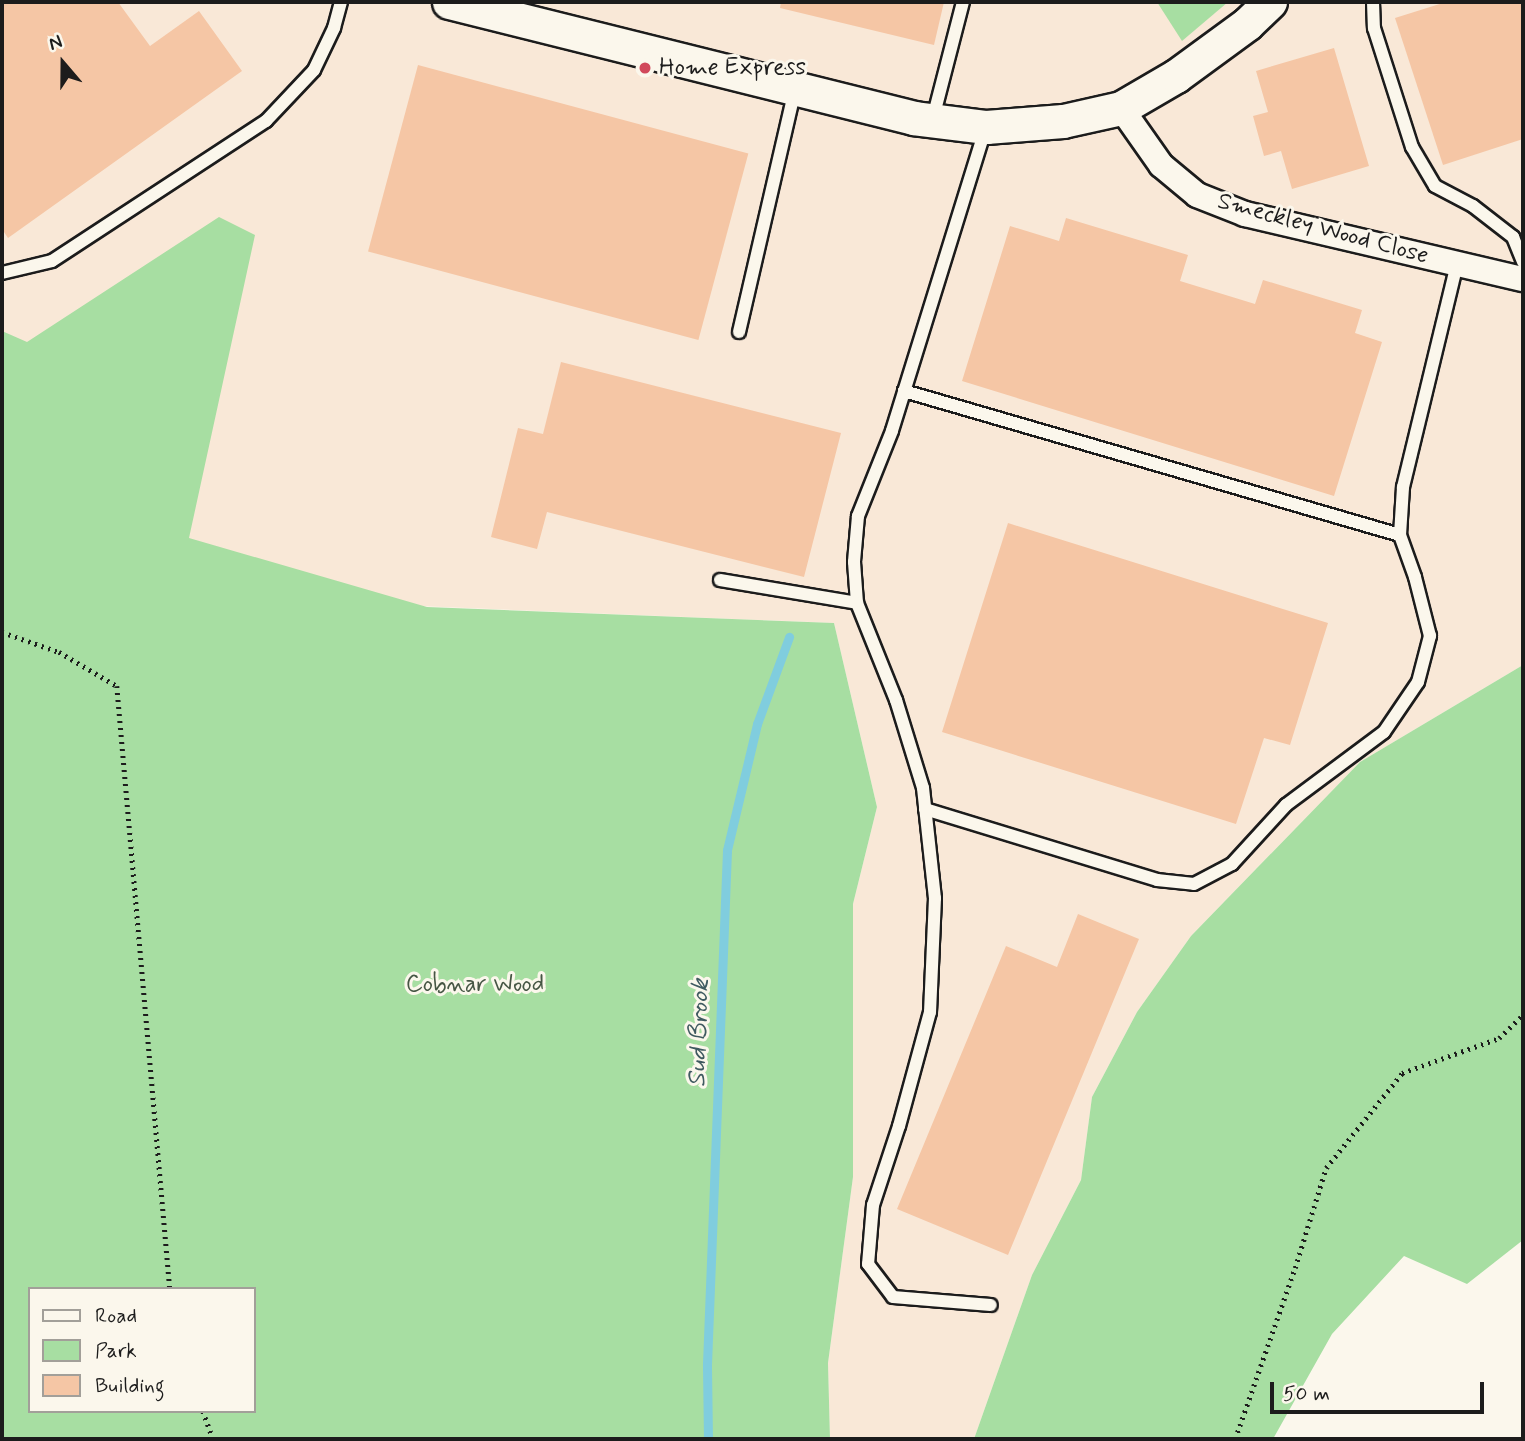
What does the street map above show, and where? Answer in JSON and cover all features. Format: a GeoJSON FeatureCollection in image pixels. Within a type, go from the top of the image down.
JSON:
{"type":"FeatureCollection","features":[{"type":"Feature","properties":{"kind":"street"},"geometry":{"type":"LineString","coordinates":[[449,2],[519,10],[796,89],[932,121],[986,127],[1063,121],[1121,107],[1176,76],[1247,24],[1270,2]]}},
{"type":"Feature","properties":{"kind":"street","name":"Smeckley Wood Close"},"geometry":{"type":"LineString","coordinates":[[1121,107],[1161,166],[1197,195],[1245,214],[1523,279]]}},
{"type":"Feature","properties":{"kind":"lane"},"geometry":{"type":"LineString","coordinates":[[2,273],[51,261],[266,121],[314,70],[334,28],[341,2]]}},
{"type":"Feature","properties":{"kind":"lane"},"geometry":{"type":"LineString","coordinates":[[932,121],[963,2]]}},
{"type":"Feature","properties":{"kind":"lane"},"geometry":{"type":"LineString","coordinates":[[1373,2],[1374,28],[1412,147],[1435,186],[1473,206],[1513,237],[1523,262]]}},
{"type":"Feature","properties":{"kind":"lane"},"geometry":{"type":"LineString","coordinates":[[739,332],[796,89]]}},
{"type":"Feature","properties":{"kind":"lane"},"geometry":{"type":"LineString","coordinates":[[986,127],[892,430],[858,516],[854,562],[857,603],[896,701],[923,788],[935,898],[930,1012],[899,1126],[873,1206],[868,1264],[893,1297],[991,1306]]}},
{"type":"Feature","properties":{"kind":"lane"},"geometry":{"type":"LineString","coordinates":[[925,809],[1157,880],[1194,884],[1232,864],[1286,805],[1384,732],[1418,682],[1430,636],[1415,577],[1400,535],[1403,487],[1457,264]]}},
{"type":"Feature","properties":{"kind":"lane"},"geometry":{"type":"LineString","coordinates":[[904,391],[1400,535]]}},
{"type":"Feature","properties":{"kind":"lane"},"geometry":{"type":"LineString","coordinates":[[720,580],[857,603]]}},
{"type":"Feature","properties":{"kind":"path"},"geometry":{"type":"LineString","coordinates":[[2,632],[59,652],[117,687],[170,1287]]}},
{"type":"Feature","properties":{"kind":"path"},"geometry":{"type":"LineString","coordinates":[[1236,1439],[1326,1168],[1402,1073],[1499,1038],[1523,1015]]}},
{"type":"Feature","properties":{"kind":"path"},"geometry":{"type":"LineString","coordinates":[[204,1413],[213,1439]]}},
{"type":"Feature","properties":{"kind":"shaded area"},"geometry":{"type":"Polygon","coordinates":[[[2,2],[1523,2],[1523,665],[1360,762],[1191,936],[1137,1012],[1092,1097],[1081,1180],[1032,1275],[974,1439],[830,1439],[828,1363],[853,1177],[853,904],[877,807],[834,623],[2,589],[2,2]]]}},
{"type":"Feature","properties":{"kind":"green space"},"geometry":{"type":"Polygon","coordinates":[[[1157,2],[1228,2],[1182,41],[1157,2]]]}},
{"type":"Feature","properties":{"kind":"green space","name":"Cobnar Wood"},"geometry":{"type":"Polygon","coordinates":[[[219,217],[255,235],[189,538],[427,607],[834,623],[877,807],[853,904],[853,1177],[828,1363],[830,1439],[2,1439],[2,331],[27,342],[219,217]]]}},
{"type":"Feature","properties":{"kind":"green space"},"geometry":{"type":"Polygon","coordinates":[[[1523,665],[1523,1240],[1467,1284],[1404,1256],[1332,1334],[1273,1439],[974,1439],[1032,1275],[1081,1180],[1092,1097],[1137,1012],[1191,936],[1360,762],[1523,665]]]}},
{"type":"Feature","properties":{"kind":"building"},"geometry":{"type":"Polygon","coordinates":[[[118,2],[150,46],[199,11],[242,71],[8,238],[2,229],[2,3],[118,2]]]}},
{"type":"Feature","properties":{"kind":"building"},"geometry":{"type":"Polygon","coordinates":[[[781,2],[944,2],[934,45],[780,8],[781,2]]]}},
{"type":"Feature","properties":{"kind":"building"},"geometry":{"type":"Polygon","coordinates":[[[1446,2],[1523,2],[1523,139],[1443,165],[1395,18],[1446,2]]]}},
{"type":"Feature","properties":{"kind":"building"},"geometry":{"type":"Polygon","coordinates":[[[1334,48],[1369,166],[1292,189],[1281,151],[1264,156],[1253,116],[1268,112],[1256,71],[1334,48]]]}},
{"type":"Feature","properties":{"kind":"building"},"geometry":{"type":"Polygon","coordinates":[[[418,65],[748,154],[698,340],[368,251],[418,65]]]}},
{"type":"Feature","properties":{"kind":"building"},"geometry":{"type":"Polygon","coordinates":[[[1066,218],[1188,255],[1180,281],[1255,304],[1263,280],[1362,310],[1355,333],[1382,342],[1334,496],[962,381],[1010,226],[1059,241],[1066,218]]]}},
{"type":"Feature","properties":{"kind":"building"},"geometry":{"type":"Polygon","coordinates":[[[561,362],[841,433],[804,577],[547,512],[537,549],[491,537],[518,428],[543,434],[561,362]]]}},
{"type":"Feature","properties":{"kind":"building"},"geometry":{"type":"Polygon","coordinates":[[[1008,523],[1328,623],[1290,745],[1264,738],[1236,824],[942,732],[1008,523]]]}},
{"type":"Feature","properties":{"kind":"building"},"geometry":{"type":"Polygon","coordinates":[[[1078,914],[1139,939],[1008,1255],[897,1209],[1006,946],[1057,967],[1078,914]]]}},
{"type":"Feature","properties":{"kind":"waterway","name":"Sud Brook"},"geometry":{"type":"LineString","coordinates":[[708,1439],[707,1364],[727,850],[757,724],[789,637]]}},
{"type":"Feature","properties":{"kind":"place","name":"Home Express"},"geometry":{"type":"Point","coordinates":[645,68]}}]}
